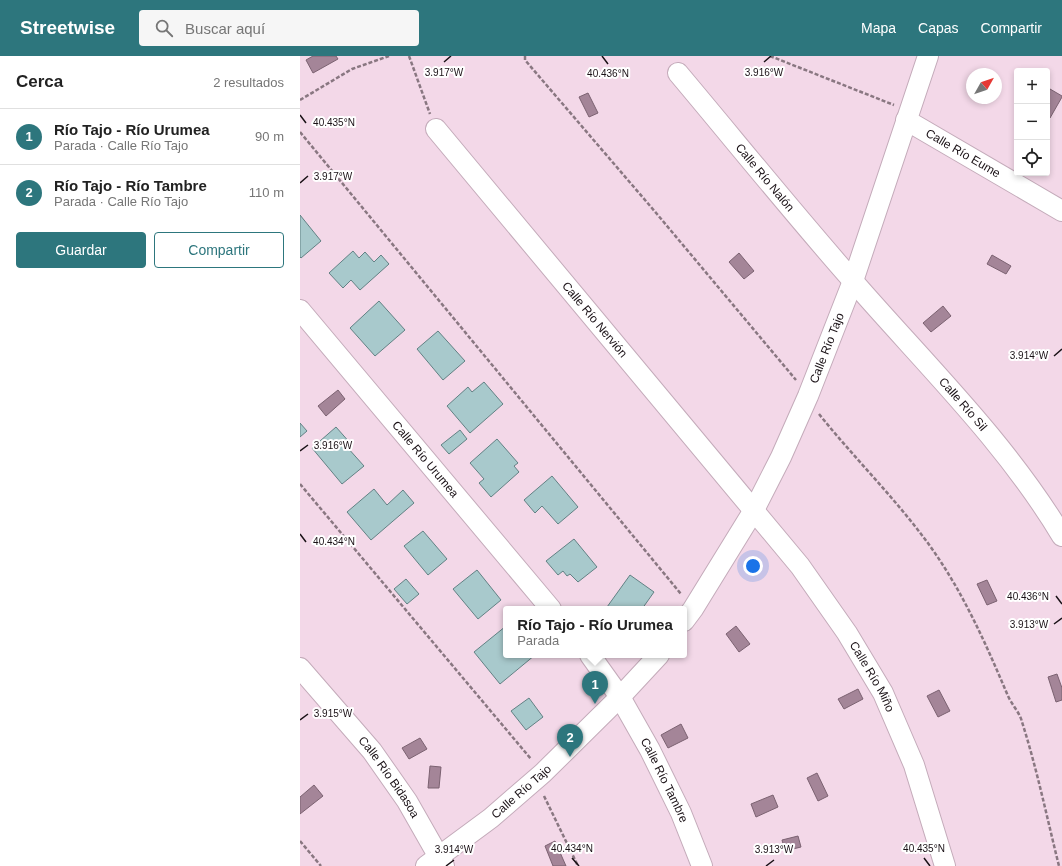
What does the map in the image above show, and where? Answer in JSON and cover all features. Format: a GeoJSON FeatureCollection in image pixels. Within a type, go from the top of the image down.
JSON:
{"type":"FeatureCollection","features":[{"type":"Feature","properties":{"kind":"street","name":"Calle Río Tajo"},"geometry":{"type":"LineString","coordinates":[[689,615],[754,510],[782,457],[808,396],[853,281],[907,115],[928,56]]}},
{"type":"Feature","properties":{"kind":"street","name":"Calle Río Nalón"},"geometry":{"type":"LineString","coordinates":[[678,73],[853,281]]}},
{"type":"Feature","properties":{"kind":"street","name":"Calle Río Eume"},"geometry":{"type":"LineString","coordinates":[[907,115],[1062,211]]}},
{"type":"Feature","properties":{"kind":"street","name":"Calle Río Nervión"},"geometry":{"type":"LineString","coordinates":[[436,129],[754,510]]}},
{"type":"Feature","properties":{"kind":"street","name":"Calle Río Sil"},"geometry":{"type":"LineString","coordinates":[[853,281],[979,422],[1021,474],[1048,512],[1062,536]]}},
{"type":"Feature","properties":{"kind":"street","name":"Calle Río Urumea"},"geometry":{"type":"LineString","coordinates":[[300,310],[548,606]]}},
{"type":"Feature","properties":{"kind":"street","name":"Calle Río Miño"},"geometry":{"type":"LineString","coordinates":[[754,510],[804,572],[847,633],[883,693],[914,765],[944,866]]}},
{"type":"Feature","properties":{"kind":"street"},"geometry":{"type":"LineString","coordinates":[[592,658],[620,697]]}},
{"type":"Feature","properties":{"kind":"street","name":"Calle Río Tajo"},"geometry":{"type":"LineString","coordinates":[[436,863],[538,777],[620,697],[656,658]]}},
{"type":"Feature","properties":{"kind":"street","name":"Calle Río Bidasoa"},"geometry":{"type":"LineString","coordinates":[[300,668],[372,751],[407,801],[436,863]]}},
{"type":"Feature","properties":{"kind":"street","name":"Calle Río Tambre"},"geometry":{"type":"LineString","coordinates":[[620,697],[650,750],[681,813],[702,866]]}},
{"type":"Feature","properties":{"kind":"path"},"geometry":{"type":"LineString","coordinates":[[300,100],[352,69],[389,56]]}},
{"type":"Feature","properties":{"kind":"path"},"geometry":{"type":"LineString","coordinates":[[409,56],[436,129]]}},
{"type":"Feature","properties":{"kind":"path"},"geometry":{"type":"LineString","coordinates":[[525,56],[525,60],[652,208],[808,396],[820,414],[892,498],[930,546],[958,588],[989,649],[1011,704],[1022,720],[1039,782],[1059,866]]}},
{"type":"Feature","properties":{"kind":"path"},"geometry":{"type":"LineString","coordinates":[[770,56],[907,115]]}},
{"type":"Feature","properties":{"kind":"path"},"geometry":{"type":"LineString","coordinates":[[300,132],[682,606]]}},
{"type":"Feature","properties":{"kind":"path"},"geometry":{"type":"LineString","coordinates":[[300,484],[538,777],[543,793],[578,866]]}},
{"type":"Feature","properties":{"kind":"path"},"geometry":{"type":"LineString","coordinates":[[300,841],[321,866]]}},
{"type":"Feature","properties":{"kind":"shaded area"},"geometry":{"type":"Polygon","coordinates":[[[313,56],[336,56],[338,59],[313,73],[306,60],[313,56]]]}},
{"type":"Feature","properties":{"kind":"shaded area"},"geometry":{"type":"Polygon","coordinates":[[[1050,89],[1062,97],[1050,118],[1050,89]]]}},
{"type":"Feature","properties":{"kind":"shaded area"},"geometry":{"type":"Polygon","coordinates":[[[588,93],[598,113],[589,117],[579,97],[588,93]]]}},
{"type":"Feature","properties":{"kind":"shaded area"},"geometry":{"type":"Polygon","coordinates":[[[739,253],[754,271],[744,279],[729,262],[739,253]]]}},
{"type":"Feature","properties":{"kind":"shaded area"},"geometry":{"type":"Polygon","coordinates":[[[992,255],[1011,266],[1006,274],[987,264],[992,255]]]}},
{"type":"Feature","properties":{"kind":"shaded area"},"geometry":{"type":"Polygon","coordinates":[[[943,306],[951,316],[931,332],[923,323],[943,306]]]}},
{"type":"Feature","properties":{"kind":"shaded area"},"geometry":{"type":"Polygon","coordinates":[[[338,390],[345,399],[326,416],[318,406],[338,390]]]}},
{"type":"Feature","properties":{"kind":"shaded area"},"geometry":{"type":"Polygon","coordinates":[[[987,580],[997,601],[987,605],[977,584],[987,580]]]}},
{"type":"Feature","properties":{"kind":"shaded area"},"geometry":{"type":"Polygon","coordinates":[[[736,626],[750,644],[739,652],[726,634],[736,626]]]}},
{"type":"Feature","properties":{"kind":"shaded area"},"geometry":{"type":"Polygon","coordinates":[[[1057,674],[1062,688],[1062,700],[1056,702],[1048,677],[1057,674]]]}},
{"type":"Feature","properties":{"kind":"shaded area"},"geometry":{"type":"Polygon","coordinates":[[[858,689],[863,699],[844,709],[838,699],[858,689]]]}},
{"type":"Feature","properties":{"kind":"shaded area"},"geometry":{"type":"Polygon","coordinates":[[[939,690],[950,711],[938,717],[927,696],[939,690]]]}},
{"type":"Feature","properties":{"kind":"shaded area"},"geometry":{"type":"Polygon","coordinates":[[[681,724],[688,738],[668,748],[661,735],[681,724]]]}},
{"type":"Feature","properties":{"kind":"shaded area"},"geometry":{"type":"Polygon","coordinates":[[[420,738],[427,749],[409,759],[402,748],[420,738]]]}},
{"type":"Feature","properties":{"kind":"shaded area"},"geometry":{"type":"Polygon","coordinates":[[[430,766],[441,767],[439,788],[428,788],[430,766]]]}},
{"type":"Feature","properties":{"kind":"shaded area"},"geometry":{"type":"Polygon","coordinates":[[[817,773],[828,796],[818,801],[807,778],[817,773]]]}},
{"type":"Feature","properties":{"kind":"shaded area"},"geometry":{"type":"Polygon","coordinates":[[[314,785],[323,796],[300,814],[300,797],[314,785]]]}},
{"type":"Feature","properties":{"kind":"shaded area"},"geometry":{"type":"Polygon","coordinates":[[[773,795],[778,807],[756,817],[751,804],[773,795]]]}},
{"type":"Feature","properties":{"kind":"shaded area"},"geometry":{"type":"Polygon","coordinates":[[[798,836],[801,847],[785,851],[782,840],[798,836]]]}},
{"type":"Feature","properties":{"kind":"shaded area"},"geometry":{"type":"Polygon","coordinates":[[[555,841],[566,866],[553,866],[545,846],[555,841]]]}},
{"type":"Feature","properties":{"kind":"building"},"geometry":{"type":"Polygon","coordinates":[[[300,215],[321,241],[301,258],[300,257],[300,215]]]}},
{"type":"Feature","properties":{"kind":"building"},"geometry":{"type":"Polygon","coordinates":[[[353,251],[359,258],[365,252],[374,262],[381,255],[389,264],[360,290],[351,280],[343,288],[329,273],[353,251]]]}},
{"type":"Feature","properties":{"kind":"building"},"geometry":{"type":"Polygon","coordinates":[[[379,301],[405,330],[375,356],[350,328],[379,301]]]}},
{"type":"Feature","properties":{"kind":"building"},"geometry":{"type":"Polygon","coordinates":[[[438,331],[465,361],[443,380],[417,349],[438,331]]]}},
{"type":"Feature","properties":{"kind":"building"},"geometry":{"type":"Polygon","coordinates":[[[484,382],[503,404],[470,433],[447,406],[468,387],[472,392],[484,382]]]}},
{"type":"Feature","properties":{"kind":"building"},"geometry":{"type":"Polygon","coordinates":[[[300,423],[307,431],[300,437],[300,423]]]}},
{"type":"Feature","properties":{"kind":"building"},"geometry":{"type":"Polygon","coordinates":[[[336,427],[351,444],[347,447],[364,466],[342,484],[312,448],[336,427]]]}},
{"type":"Feature","properties":{"kind":"building"},"geometry":{"type":"Polygon","coordinates":[[[460,430],[467,439],[449,454],[441,445],[460,430]]]}},
{"type":"Feature","properties":{"kind":"building"},"geometry":{"type":"Polygon","coordinates":[[[497,439],[518,463],[514,466],[519,472],[491,497],[479,483],[484,479],[470,463],[497,439]]]}},
{"type":"Feature","properties":{"kind":"building"},"geometry":{"type":"Polygon","coordinates":[[[552,476],[578,507],[558,524],[542,506],[535,513],[524,500],[552,476]]]}},
{"type":"Feature","properties":{"kind":"building"},"geometry":{"type":"Polygon","coordinates":[[[374,489],[387,505],[403,490],[414,503],[371,540],[347,512],[374,489]]]}},
{"type":"Feature","properties":{"kind":"building"},"geometry":{"type":"Polygon","coordinates":[[[423,531],[447,559],[428,575],[404,546],[423,531]]]}},
{"type":"Feature","properties":{"kind":"building"},"geometry":{"type":"Polygon","coordinates":[[[574,539],[597,567],[578,582],[570,574],[567,576],[563,571],[558,575],[546,561],[574,539]]]}},
{"type":"Feature","properties":{"kind":"building"},"geometry":{"type":"Polygon","coordinates":[[[477,570],[501,600],[478,619],[453,589],[477,570]]]}},
{"type":"Feature","properties":{"kind":"building"},"geometry":{"type":"Polygon","coordinates":[[[630,575],[654,592],[644,606],[608,606],[630,575]]]}},
{"type":"Feature","properties":{"kind":"building"},"geometry":{"type":"Polygon","coordinates":[[[406,579],[419,594],[407,604],[394,589],[406,579]]]}},
{"type":"Feature","properties":{"kind":"building"},"geometry":{"type":"Polygon","coordinates":[[[503,628],[503,658],[531,658],[500,684],[474,652],[503,628]]]}},
{"type":"Feature","properties":{"kind":"building"},"geometry":{"type":"Polygon","coordinates":[[[529,698],[543,717],[526,730],[511,711],[529,698]]]}},
{"type":"Feature","properties":{"kind":"place","name":"Río Tajo - Río Urumea"},"geometry":{"type":"Point","coordinates":[595,704]}},
{"type":"Feature","properties":{"kind":"place","name":"Río Tajo - Río Tambre"},"geometry":{"type":"Point","coordinates":[570,757]}}]}
